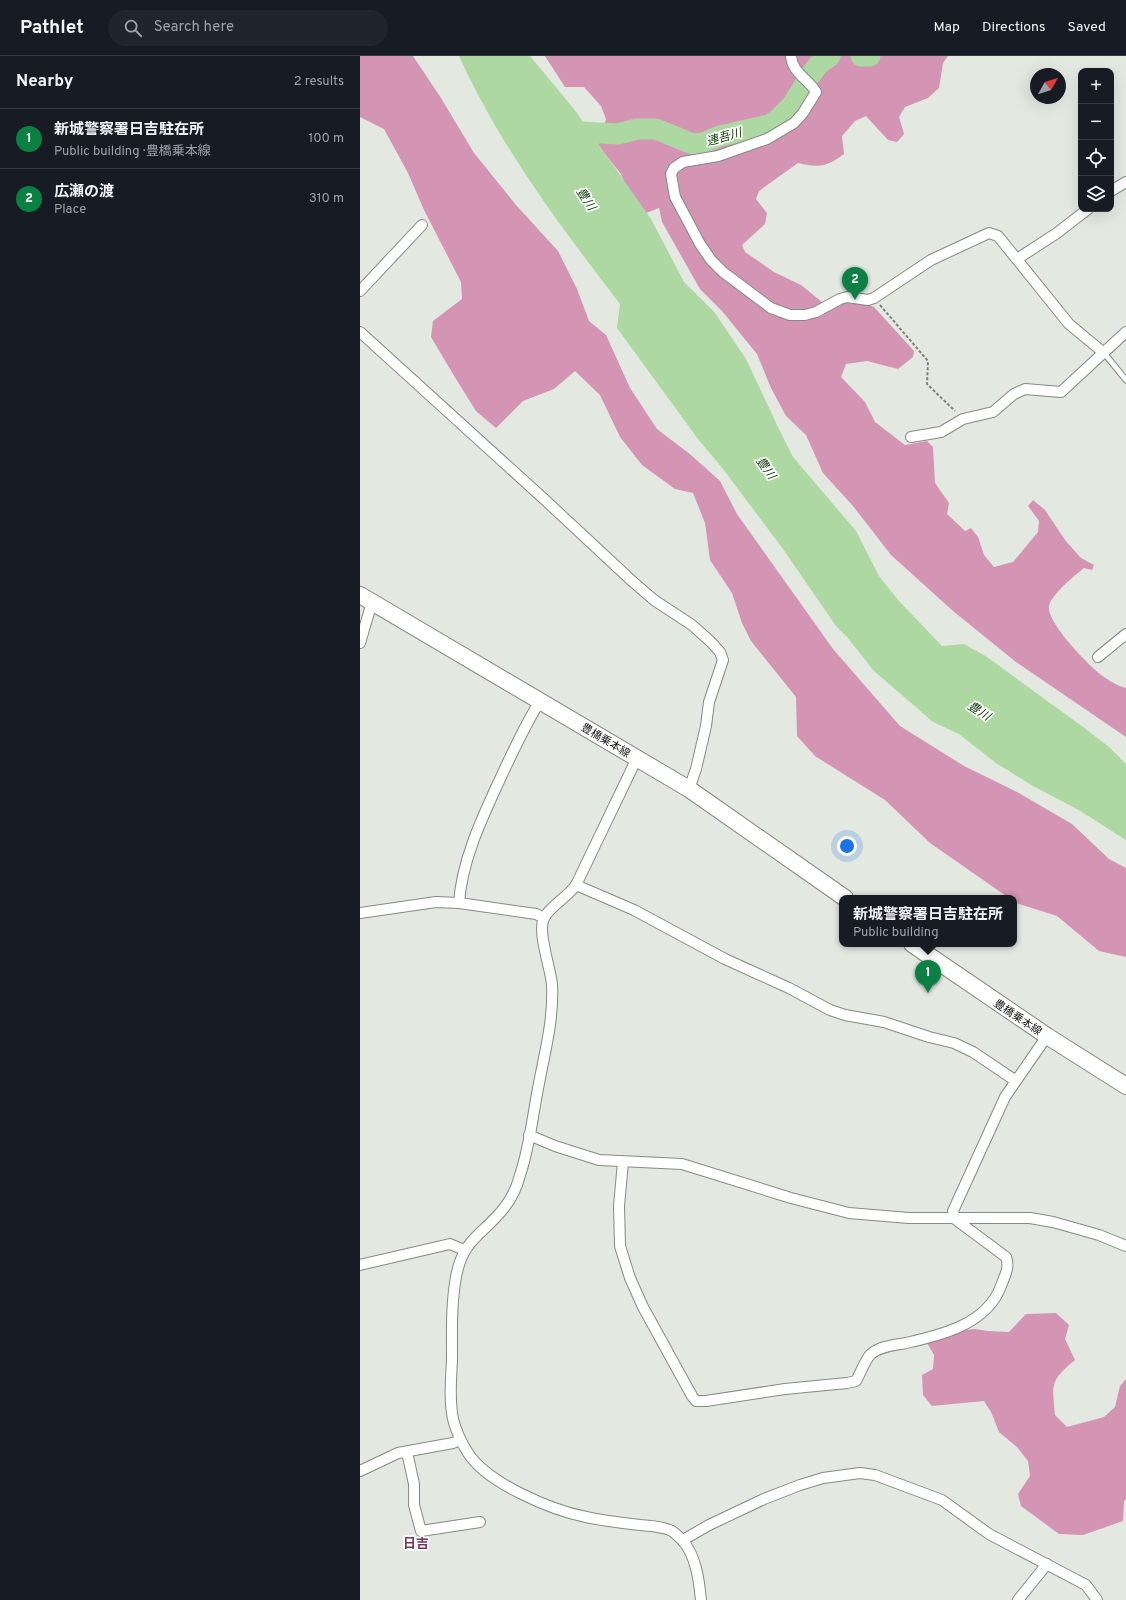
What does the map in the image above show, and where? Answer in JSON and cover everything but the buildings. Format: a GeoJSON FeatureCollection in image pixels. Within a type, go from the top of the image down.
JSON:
{"type":"FeatureCollection","features":[{"type":"Feature","properties":{"kind":"main road","name":"豊橋乗本線"},"geometry":{"type":"LineString","coordinates":[[366,598],[689,789],[841,895]]}},
{"type":"Feature","properties":{"kind":"main road","name":"豊橋乗本線"},"geometry":{"type":"LineString","coordinates":[[916,947],[1046,1036],[1126,1086]]}},
{"type":"Feature","properties":{"kind":"street"},"geometry":{"type":"LineString","coordinates":[[791,56],[792,62],[799,74],[813,86],[816,92],[803,113],[794,123],[767,139],[718,156],[683,162],[674,168],[671,174],[675,197],[700,244],[711,260],[723,272],[771,308],[790,315],[805,315],[816,312],[840,299],[847,297],[868,300],[874,298],[931,260],[989,233],[998,236],[1069,324],[1104,353]]}},
{"type":"Feature","properties":{"kind":"street"},"geometry":{"type":"LineString","coordinates":[[1114,189],[1126,182]]}},
{"type":"Feature","properties":{"kind":"street"},"geometry":{"type":"LineString","coordinates":[[1017,260],[1057,234],[1084,212]]}},
{"type":"Feature","properties":{"kind":"street"},"geometry":{"type":"LineString","coordinates":[[360,291],[422,225]]}},
{"type":"Feature","properties":{"kind":"street"},"geometry":{"type":"LineString","coordinates":[[360,332],[632,581],[654,600],[692,625],[720,652],[723,660],[709,702],[706,726],[696,769],[689,789]]}},
{"type":"Feature","properties":{"kind":"street"},"geometry":{"type":"LineString","coordinates":[[911,437],[941,432],[963,419],[993,412],[1014,394],[1024,389],[1061,392],[1126,332]]}},
{"type":"Feature","properties":{"kind":"street"},"geometry":{"type":"LineString","coordinates":[[360,643],[366,598]]}},
{"type":"Feature","properties":{"kind":"street"},"geometry":{"type":"LineString","coordinates":[[1098,657],[1126,634]]}},
{"type":"Feature","properties":{"kind":"street"},"geometry":{"type":"LineString","coordinates":[[459,903],[460,884],[489,803],[515,746],[540,701]]}},
{"type":"Feature","properties":{"kind":"street"},"geometry":{"type":"LineString","coordinates":[[637,758],[576,885],[570,893],[552,908],[544,918],[542,926],[543,942],[552,985],[552,1014],[522,1172],[515,1191],[504,1208],[464,1250],[459,1264],[454,1294],[450,1399],[453,1418],[460,1440],[469,1455],[480,1468],[498,1481],[552,1507],[584,1517],[660,1527],[673,1532],[688,1548],[698,1576],[701,1600]]}},
{"type":"Feature","properties":{"kind":"street"},"geometry":{"type":"LineString","coordinates":[[576,885],[634,910],[725,959],[789,988],[830,1010],[845,1015],[884,1022],[929,1037],[954,1043],[973,1052],[1016,1081]]}},
{"type":"Feature","properties":{"kind":"street"},"geometry":{"type":"LineString","coordinates":[[360,913],[436,902],[459,903],[536,914],[544,918]]}},
{"type":"Feature","properties":{"kind":"street"},"geometry":{"type":"LineString","coordinates":[[623,1162],[619,1206],[620,1246],[630,1278],[642,1306],[696,1401],[706,1401],[785,1389],[856,1381],[870,1354],[884,1348],[926,1338],[970,1323],[987,1309],[999,1292],[1009,1264],[1006,1257],[1002,1252],[955,1219],[953,1211],[1005,1097],[1046,1036]]}},
{"type":"Feature","properties":{"kind":"street"},"geometry":{"type":"LineString","coordinates":[[529,1135],[555,1146],[598,1160],[682,1164],[791,1198],[849,1213],[909,1218],[1030,1218],[1053,1222],[1099,1235],[1126,1246]]}},
{"type":"Feature","properties":{"kind":"street"},"geometry":{"type":"LineString","coordinates":[[360,1265],[450,1244],[464,1250]]}},
{"type":"Feature","properties":{"kind":"street"},"geometry":{"type":"LineString","coordinates":[[360,1471],[398,1453],[453,1443],[460,1440]]}},
{"type":"Feature","properties":{"kind":"street"},"geometry":{"type":"LineString","coordinates":[[407,1452],[414,1484],[414,1505],[421,1531],[480,1522]]}},
{"type":"Feature","properties":{"kind":"street"},"geometry":{"type":"LineString","coordinates":[[682,1540],[709,1525],[764,1499],[800,1485],[823,1478],[860,1474],[875,1475],[942,1500],[989,1534],[1086,1585],[1098,1600]]}},
{"type":"Feature","properties":{"kind":"street"},"geometry":{"type":"LineString","coordinates":[[1018,1600],[1046,1564]]}},
{"type":"Feature","properties":{"kind":"lane"},"geometry":{"type":"LineString","coordinates":[[1104,353],[1126,380]]}},
{"type":"Feature","properties":{"kind":"path"},"geometry":{"type":"LineString","coordinates":[[874,298],[928,361],[927,384],[963,419]]}},
{"type":"Feature","properties":{"kind":"shaded area"},"geometry":{"type":"Polygon","coordinates":[[[360,56],[413,56],[441,98],[474,153],[516,205],[558,251],[577,289],[589,321],[606,335],[630,388],[657,429],[691,455],[720,481],[737,514],[833,649],[900,726],[964,766],[1017,792],[1072,824],[1109,859],[1126,868],[1126,957],[1099,951],[1057,916],[1017,903],[1017,895],[1005,895],[930,843],[885,800],[815,756],[797,736],[796,697],[751,641],[742,623],[732,593],[710,560],[705,523],[693,493],[675,489],[642,465],[620,437],[600,395],[575,371],[554,389],[523,401],[496,428],[476,411],[431,337],[433,321],[462,299],[461,282],[424,210],[408,173],[384,129],[360,117],[360,56]]]}},
{"type":"Feature","properties":{"kind":"shaded area"},"geometry":{"type":"Polygon","coordinates":[[[545,56],[948,56],[943,63],[939,88],[928,98],[905,107],[899,117],[904,134],[897,142],[888,140],[866,116],[855,121],[842,136],[844,154],[832,162],[817,166],[798,163],[759,191],[756,199],[767,213],[765,224],[742,245],[745,252],[774,272],[801,285],[822,302],[836,307],[846,303],[866,304],[874,307],[914,351],[913,357],[898,369],[867,361],[846,364],[841,377],[865,402],[875,422],[905,445],[927,441],[933,447],[935,483],[949,503],[947,514],[965,531],[971,528],[978,537],[984,555],[994,567],[1013,562],[1038,532],[1039,521],[1028,506],[1033,500],[1045,510],[1065,540],[1081,558],[1094,565],[1092,570],[1084,568],[1069,580],[1054,596],[1049,606],[1050,613],[1059,630],[1074,649],[1089,664],[1109,680],[1126,688],[1126,737],[1016,662],[953,611],[891,555],[853,506],[823,473],[806,435],[786,416],[771,388],[757,354],[722,311],[700,289],[662,222],[659,208],[646,213],[633,204],[621,174],[598,145],[606,119],[601,106],[584,87],[565,87],[545,56]]]}},
{"type":"Feature","properties":{"kind":"shaded area"},"geometry":{"type":"Polygon","coordinates":[[[1056,1313],[1069,1325],[1065,1339],[1075,1360],[1057,1378],[1053,1389],[1055,1415],[1067,1427],[1104,1417],[1115,1407],[1120,1386],[1126,1379],[1126,1499],[1124,1501],[1123,1521],[1083,1535],[1059,1534],[1021,1506],[1018,1494],[1030,1476],[1028,1461],[1017,1447],[999,1432],[991,1412],[984,1401],[932,1406],[923,1395],[922,1375],[933,1369],[934,1355],[926,1341],[934,1334],[975,1329],[1009,1332],[1026,1314],[1056,1313]]]}},
{"type":"Feature","properties":{"kind":"water","name":"豊川"},"geometry":{"type":"Polygon","coordinates":[[[459,56],[530,56],[574,109],[651,219],[684,282],[715,313],[746,359],[793,457],[856,531],[879,576],[898,600],[942,646],[964,644],[987,657],[1109,747],[1126,764],[1126,840],[1077,809],[1033,786],[996,763],[959,734],[933,722],[874,671],[847,637],[836,626],[783,549],[723,469],[698,439],[617,328],[620,304],[575,245],[532,184],[493,122],[459,56]]]}},
{"type":"Feature","properties":{"kind":"waterway","name":"連吾川"},"geometry":{"type":"LineString","coordinates":[[562,131],[618,134],[637,129],[656,129],[693,144],[703,143],[720,136],[769,125],[778,119],[792,105],[818,65],[830,56]]}},
{"type":"Feature","properties":{"kind":"waterway","name":"連吾川"},"geometry":{"type":"LineString","coordinates":[[861,56],[870,56]]}},
{"type":"Feature","properties":{"kind":"place","name":"広瀬の渡"},"geometry":{"type":"Point","coordinates":[855,300]}},
{"type":"Feature","properties":{"kind":"place","name":"新城警察署日吉駐在所"},"geometry":{"type":"Point","coordinates":[928,993]}},
{"type":"Feature","properties":{"kind":"district","name":"日吉"},"geometry":{"type":"Point","coordinates":[416,1543]}}]}
